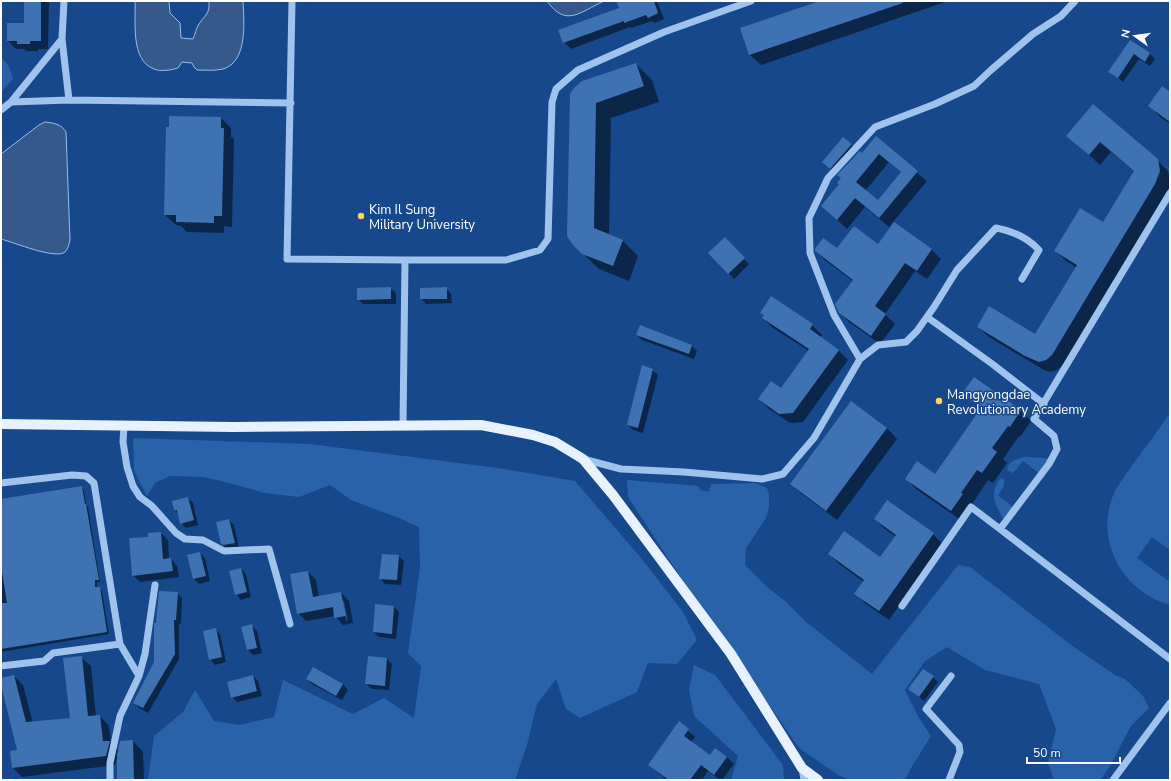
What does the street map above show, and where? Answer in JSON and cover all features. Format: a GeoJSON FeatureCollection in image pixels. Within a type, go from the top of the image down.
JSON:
{"type":"FeatureCollection","features":[{"type":"Feature","properties":{"kind":"main road"},"geometry":{"type":"LineString","coordinates":[[1,424],[241,427],[480,425],[533,435],[555,442],[583,459],[613,495],[731,654],[802,768],[818,780]]}},
{"type":"Feature","properties":{"kind":"street"},"geometry":{"type":"LineString","coordinates":[[64,1],[62,39],[69,100]]}},
{"type":"Feature","properties":{"kind":"street"},"geometry":{"type":"LineString","coordinates":[[292,1],[287,259],[406,260],[506,260],[540,250],[548,238],[552,102],[556,90],[578,70],[664,32],[751,1]]}},
{"type":"Feature","properties":{"kind":"street"},"geometry":{"type":"LineString","coordinates":[[860,359],[834,315],[810,253],[808,218],[828,178],[875,127],[936,104],[974,86],[990,70],[1033,34],[1061,16],[1075,1]]}},
{"type":"Feature","properties":{"kind":"street"},"geometry":{"type":"LineString","coordinates":[[1,110],[10,102],[62,39]]}},
{"type":"Feature","properties":{"kind":"street"},"geometry":{"type":"LineString","coordinates":[[10,102],[69,100],[291,103]]}},
{"type":"Feature","properties":{"kind":"street"},"geometry":{"type":"LineString","coordinates":[[1000,529],[1049,464],[1057,449],[1054,436],[1034,419],[1170,193]]}},
{"type":"Feature","properties":{"kind":"street"},"geometry":{"type":"LineString","coordinates":[[583,459],[621,469],[684,472],[762,479],[783,474],[814,438],[860,359],[878,345],[906,342],[917,331],[927,317],[957,270],[996,228],[1007,230],[1030,241],[1039,250],[1022,279]]}},
{"type":"Feature","properties":{"kind":"street"},"geometry":{"type":"LineString","coordinates":[[403,425],[406,260]]}},
{"type":"Feature","properties":{"kind":"street"},"geometry":{"type":"LineString","coordinates":[[927,317],[991,363],[1044,404]]}},
{"type":"Feature","properties":{"kind":"street"},"geometry":{"type":"LineString","coordinates":[[124,425],[123,442],[127,467],[133,486],[140,496],[156,510],[176,533],[185,539],[203,540],[224,551],[270,549],[290,624]]}},
{"type":"Feature","properties":{"kind":"street"},"geometry":{"type":"LineString","coordinates":[[1,483],[72,475],[86,476],[94,484],[120,644],[139,676]]}},
{"type":"Feature","properties":{"kind":"street"},"geometry":{"type":"LineString","coordinates":[[902,606],[971,507],[1170,659]]}},
{"type":"Feature","properties":{"kind":"street"},"geometry":{"type":"LineString","coordinates":[[110,780],[110,763],[118,723],[139,676],[145,654],[155,585]]}},
{"type":"Feature","properties":{"kind":"street"},"geometry":{"type":"LineString","coordinates":[[1,666],[44,662],[53,653],[120,644]]}},
{"type":"Feature","properties":{"kind":"street"},"geometry":{"type":"LineString","coordinates":[[949,780],[960,752],[959,745],[926,709],[951,676]]}},
{"type":"Feature","properties":{"kind":"street"},"geometry":{"type":"LineString","coordinates":[[1114,780],[1170,703]]}},
{"type":"Feature","properties":{"kind":"street"},"geometry":{"type":"LineString","coordinates":[[802,768],[804,780]]}},
{"type":"Feature","properties":{"kind":"shaded area"},"geometry":{"type":"Polygon","coordinates":[[[135,1],[169,1],[170,13],[180,23],[181,38],[193,39],[198,26],[208,12],[209,1],[243,1],[243,40],[241,50],[237,58],[231,65],[220,70],[197,70],[192,63],[182,62],[178,68],[175,69],[163,71],[154,69],[146,64],[138,49],[135,29],[135,1]]]}},
{"type":"Feature","properties":{"kind":"shaded area"},"geometry":{"type":"Polygon","coordinates":[[[547,1],[604,1],[580,13],[567,16],[554,9],[547,1]]]}},
{"type":"Feature","properties":{"kind":"shaded area"},"geometry":{"type":"Polygon","coordinates":[[[1,57],[9,66],[13,79],[1,92],[1,57]]]}},
{"type":"Feature","properties":{"kind":"shaded area"},"geometry":{"type":"Polygon","coordinates":[[[45,122],[57,124],[66,132],[70,240],[66,251],[60,254],[34,250],[1,239],[1,154],[45,122]]]}},
{"type":"Feature","properties":{"kind":"shaded area"},"geometry":{"type":"Polygon","coordinates":[[[1170,413],[1170,550],[1152,537],[1137,558],[1170,582],[1170,605],[1153,598],[1138,588],[1125,575],[1116,560],[1110,544],[1107,527],[1109,509],[1115,491],[1170,413]]]}},
{"type":"Feature","properties":{"kind":"shaded area"},"geometry":{"type":"Polygon","coordinates":[[[133,438],[310,444],[498,468],[575,481],[641,558],[683,612],[697,640],[677,664],[648,663],[637,692],[580,718],[566,709],[556,679],[537,704],[527,745],[515,780],[148,780],[154,736],[183,712],[195,690],[214,721],[239,725],[274,717],[283,680],[353,714],[384,698],[414,718],[421,666],[408,653],[420,568],[419,527],[351,500],[330,485],[299,497],[265,493],[204,477],[170,476],[155,483],[147,496],[134,471],[133,438]]]}},
{"type":"Feature","properties":{"kind":"shaded area"},"geometry":{"type":"Polygon","coordinates":[[[1026,457],[1046,458],[1048,461],[1039,473],[1023,461],[1012,473],[1007,470],[1011,462],[1026,457]]]}},
{"type":"Feature","properties":{"kind":"shaded area"},"geometry":{"type":"Polygon","coordinates":[[[1001,478],[1004,479],[1004,486],[998,495],[1013,507],[1004,518],[1002,518],[994,499],[995,487],[1001,478]]]}},
{"type":"Feature","properties":{"kind":"shaded area"},"geometry":{"type":"Polygon","coordinates":[[[627,480],[699,486],[700,490],[709,492],[711,484],[755,483],[767,488],[769,494],[769,508],[766,518],[746,548],[745,565],[805,621],[872,674],[958,565],[970,567],[1071,645],[1115,675],[1125,679],[1143,696],[1149,708],[1131,726],[1110,766],[1100,780],[1054,780],[1048,763],[1056,729],[1039,684],[985,670],[947,647],[925,661],[905,690],[919,718],[931,736],[905,780],[850,780],[838,775],[799,748],[685,584],[628,497],[627,480]]]}},
{"type":"Feature","properties":{"kind":"shaded area"},"geometry":{"type":"Polygon","coordinates":[[[694,665],[715,675],[783,765],[784,780],[731,780],[738,756],[694,716],[689,690],[694,665]]]}},
{"type":"Feature","properties":{"kind":"building"},"geometry":{"type":"Polygon","coordinates":[[[24,1],[41,1],[41,41],[30,41],[30,44],[17,44],[17,41],[7,41],[7,23],[24,23],[24,1]]]}},
{"type":"Feature","properties":{"kind":"building"},"geometry":{"type":"Polygon","coordinates":[[[616,1],[654,1],[658,13],[648,18],[646,15],[624,23],[624,21],[563,43],[558,30],[619,8],[616,1]]]}},
{"type":"Feature","properties":{"kind":"building"},"geometry":{"type":"Polygon","coordinates":[[[820,1],[902,1],[903,3],[749,55],[740,28],[820,1]]]}},
{"type":"Feature","properties":{"kind":"building"},"geometry":{"type":"Polygon","coordinates":[[[1130,40],[1150,53],[1145,62],[1134,54],[1118,78],[1108,72],[1130,40]]]}},
{"type":"Feature","properties":{"kind":"building"},"geometry":{"type":"Polygon","coordinates":[[[636,63],[644,86],[596,103],[594,228],[623,240],[613,266],[582,254],[567,236],[570,94],[582,81],[636,63]]]}},
{"type":"Feature","properties":{"kind":"building"},"geometry":{"type":"Polygon","coordinates":[[[1162,86],[1170,92],[1170,122],[1148,106],[1162,86]]]}},
{"type":"Feature","properties":{"kind":"building"},"geometry":{"type":"Polygon","coordinates":[[[1093,104],[1158,159],[1160,171],[1155,184],[1052,355],[1046,360],[1039,362],[1025,356],[977,327],[989,306],[1035,334],[1077,265],[1054,251],[1080,208],[1103,222],[1134,171],[1100,142],[1089,155],[1066,136],[1093,104]]]}},
{"type":"Feature","properties":{"kind":"building"},"geometry":{"type":"Polygon","coordinates":[[[169,116],[221,117],[221,128],[224,128],[222,216],[214,216],[214,223],[176,222],[176,215],[164,215],[166,127],[169,127],[169,116]]]}},
{"type":"Feature","properties":{"kind":"building"},"geometry":{"type":"Polygon","coordinates":[[[876,136],[918,171],[879,218],[855,198],[837,220],[821,206],[839,184],[837,183],[841,178],[837,175],[860,151],[862,153],[876,136]],[[879,154],[856,182],[878,200],[901,172],[879,154]]]}},
{"type":"Feature","properties":{"kind":"building"},"geometry":{"type":"Polygon","coordinates":[[[843,137],[852,144],[830,169],[822,162],[843,137]]]}},
{"type":"Feature","properties":{"kind":"building"},"geometry":{"type":"Polygon","coordinates":[[[894,222],[932,249],[917,271],[905,263],[875,306],[886,314],[871,336],[839,313],[835,304],[853,280],[815,251],[815,249],[823,238],[837,248],[854,226],[878,244],[894,222]]]}},
{"type":"Feature","properties":{"kind":"building"},"geometry":{"type":"Polygon","coordinates":[[[725,237],[745,258],[728,274],[708,253],[725,237]]]}},
{"type":"Feature","properties":{"kind":"building"},"geometry":{"type":"Polygon","coordinates":[[[391,287],[391,299],[357,300],[357,288],[391,287]]]}},
{"type":"Feature","properties":{"kind":"building"},"geometry":{"type":"Polygon","coordinates":[[[447,287],[447,299],[420,299],[420,288],[447,287]]]}},
{"type":"Feature","properties":{"kind":"building"},"geometry":{"type":"Polygon","coordinates":[[[771,296],[813,324],[810,329],[839,350],[793,413],[779,414],[758,399],[771,381],[781,388],[809,349],[762,318],[764,315],[760,313],[771,296]]]}},
{"type":"Feature","properties":{"kind":"building"},"geometry":{"type":"Polygon","coordinates":[[[640,325],[692,345],[689,354],[636,335],[640,325]]]}},
{"type":"Feature","properties":{"kind":"building"},"geometry":{"type":"Polygon","coordinates":[[[642,365],[653,369],[638,428],[627,425],[642,365]]]}},
{"type":"Feature","properties":{"kind":"building"},"geometry":{"type":"Polygon","coordinates":[[[974,377],[1021,410],[1010,427],[1008,426],[992,448],[997,452],[982,473],[977,470],[951,511],[905,479],[917,461],[935,474],[981,408],[962,394],[974,377]]]}},
{"type":"Feature","properties":{"kind":"building"},"geometry":{"type":"Polygon","coordinates":[[[851,401],[887,428],[826,511],[790,484],[851,401]]]}},
{"type":"Feature","properties":{"kind":"building"},"geometry":{"type":"Polygon","coordinates":[[[82,486],[99,580],[95,580],[95,587],[100,587],[107,632],[1,649],[1,603],[7,603],[1,566],[1,499],[82,486]]]}},
{"type":"Feature","properties":{"kind":"building"},"geometry":{"type":"Polygon","coordinates":[[[188,497],[194,520],[180,524],[177,510],[174,510],[172,501],[188,497]]]}},
{"type":"Feature","properties":{"kind":"building"},"geometry":{"type":"Polygon","coordinates":[[[887,500],[934,533],[879,611],[854,594],[864,580],[828,554],[844,531],[880,557],[896,535],[874,519],[887,500]]]}},
{"type":"Feature","properties":{"kind":"building"},"geometry":{"type":"Polygon","coordinates":[[[229,519],[235,543],[224,545],[221,544],[216,522],[229,519]]]}},
{"type":"Feature","properties":{"kind":"building"},"geometry":{"type":"Polygon","coordinates":[[[161,532],[163,559],[171,558],[173,571],[132,576],[129,538],[148,537],[148,533],[161,532]]]}},
{"type":"Feature","properties":{"kind":"building"},"geometry":{"type":"Polygon","coordinates":[[[200,552],[206,576],[193,579],[187,555],[200,552]]]}},
{"type":"Feature","properties":{"kind":"building"},"geometry":{"type":"Polygon","coordinates":[[[382,554],[399,555],[397,580],[379,579],[382,554]]]}},
{"type":"Feature","properties":{"kind":"building"},"geometry":{"type":"Polygon","coordinates":[[[241,568],[247,592],[235,595],[229,571],[241,568]]]}},
{"type":"Feature","properties":{"kind":"building"},"geometry":{"type":"Polygon","coordinates":[[[308,571],[313,597],[341,592],[346,616],[334,618],[333,607],[297,614],[290,574],[308,571]]]}},
{"type":"Feature","properties":{"kind":"building"},"geometry":{"type":"Polygon","coordinates":[[[159,591],[178,592],[176,620],[174,620],[175,654],[143,708],[133,703],[154,662],[154,623],[156,623],[159,591]]]}},
{"type":"Feature","properties":{"kind":"building"},"geometry":{"type":"Polygon","coordinates":[[[375,604],[394,606],[392,634],[373,632],[375,604]]]}},
{"type":"Feature","properties":{"kind":"building"},"geometry":{"type":"Polygon","coordinates":[[[252,624],[257,648],[247,650],[241,627],[252,624]]]}},
{"type":"Feature","properties":{"kind":"building"},"geometry":{"type":"Polygon","coordinates":[[[216,628],[222,657],[209,660],[203,631],[216,628]]]}},
{"type":"Feature","properties":{"kind":"building"},"geometry":{"type":"Polygon","coordinates":[[[82,656],[88,716],[100,715],[103,741],[110,741],[106,756],[12,768],[10,751],[17,750],[1,685],[1,678],[14,675],[26,722],[70,718],[63,658],[82,656]]]}},
{"type":"Feature","properties":{"kind":"building"},"geometry":{"type":"Polygon","coordinates":[[[368,656],[387,658],[385,686],[365,684],[368,656]]]}},
{"type":"Feature","properties":{"kind":"building"},"geometry":{"type":"Polygon","coordinates":[[[313,667],[343,684],[336,696],[306,679],[313,667]]]}},
{"type":"Feature","properties":{"kind":"building"},"geometry":{"type":"Polygon","coordinates":[[[923,669],[934,676],[919,697],[908,689],[923,669]]]}},
{"type":"Feature","properties":{"kind":"building"},"geometry":{"type":"Polygon","coordinates":[[[253,675],[257,691],[231,698],[227,682],[253,675]]]}},
{"type":"Feature","properties":{"kind":"building"},"geometry":{"type":"Polygon","coordinates":[[[679,721],[689,729],[684,736],[710,755],[715,748],[727,757],[714,775],[701,765],[690,780],[669,780],[648,765],[679,721]]]}},
{"type":"Feature","properties":{"kind":"building"},"geometry":{"type":"Polygon","coordinates":[[[133,740],[134,780],[117,780],[117,755],[120,741],[133,740]]]}},
{"type":"Feature","properties":{"kind":"place","name":"Kim Il Sung Military University"},"geometry":{"type":"Point","coordinates":[361,216]}},
{"type":"Feature","properties":{"kind":"place","name":"Mangyongdae Revolutionary Academy"},"geometry":{"type":"Point","coordinates":[939,401]}}]}
